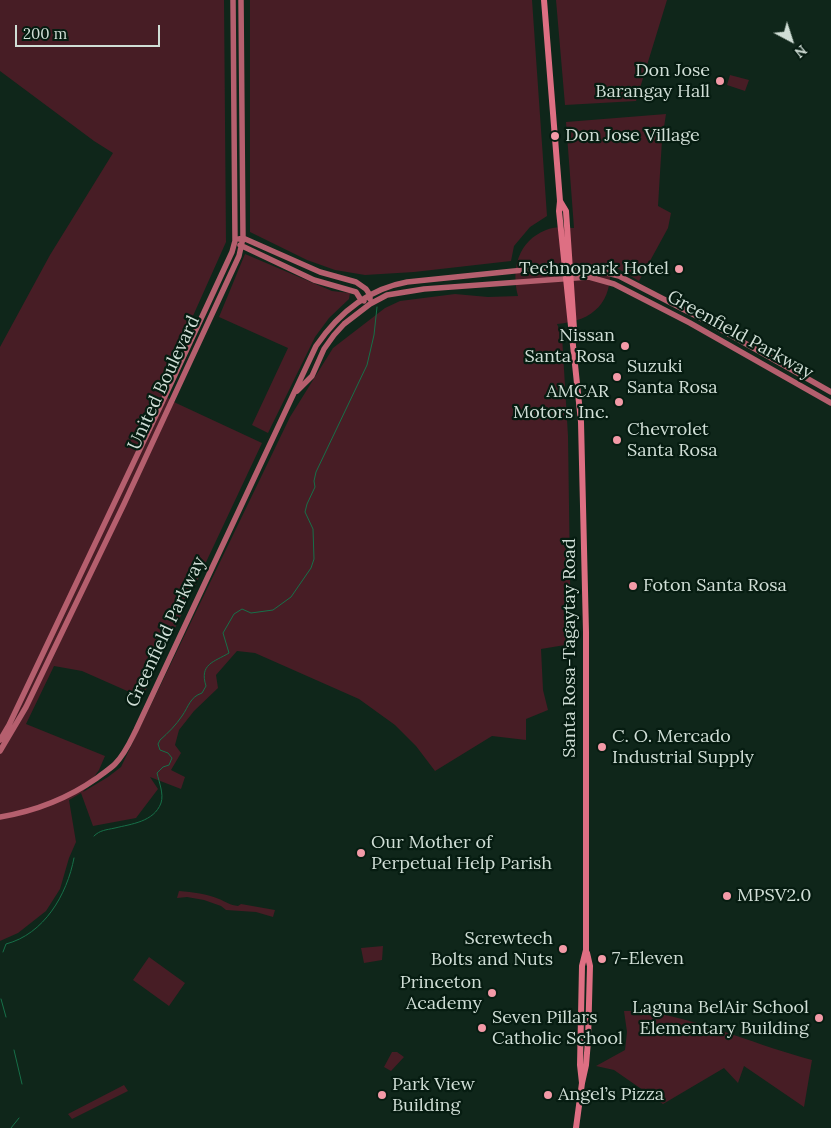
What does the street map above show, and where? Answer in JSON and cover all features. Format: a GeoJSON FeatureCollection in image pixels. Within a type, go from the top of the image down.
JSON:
{"type":"FeatureCollection","features":[{"type":"Feature","properties":{"kind":"main road","name":"United Boulevard"},"geometry":{"type":"LineString","coordinates":[[0,740],[232,252],[235,241],[233,0]]}},
{"type":"Feature","properties":{"kind":"main road","name":"United Boulevard"},"geometry":{"type":"LineString","coordinates":[[0,751],[26,707],[124,504],[242,247],[241,0]]}},
{"type":"Feature","properties":{"kind":"main road","name":"Santa Rosa-Tagaytay Road"},"geometry":{"type":"LineString","coordinates":[[544,0],[560,201],[566,211],[567,266],[581,422],[586,632],[586,950],[582,966],[580,1065],[582,1083],[576,1128]]}},
{"type":"Feature","properties":{"kind":"main road"},"geometry":{"type":"LineString","coordinates":[[242,238],[320,272],[356,282],[366,289],[370,295],[370,304],[361,300],[356,292],[314,280],[242,247],[235,241],[242,238]]}},
{"type":"Feature","properties":{"kind":"main road","name":"Greenfield Parkway"},"geometry":{"type":"LineString","coordinates":[[0,817],[38,809],[55,802],[104,772],[115,764],[124,753],[316,346],[338,318],[361,300],[384,287],[406,282],[489,272],[567,266],[587,268],[620,276],[704,320],[831,392]]}},
{"type":"Feature","properties":{"kind":"main road","name":"Greenfield Parkway"},"geometry":{"type":"LineString","coordinates":[[294,395],[312,376],[324,349],[344,324],[370,304],[387,295],[410,290],[589,277],[614,284],[690,323],[831,403]]}},
{"type":"Feature","properties":{"kind":"shaded area"},"geometry":{"type":"Polygon","coordinates":[[[0,0],[224,0],[226,242],[159,392],[176,403],[262,443],[145,692],[139,690],[134,694],[82,671],[54,666],[26,724],[105,756],[99,770],[83,792],[121,767],[290,417],[333,348],[385,308],[400,301],[455,294],[488,297],[518,296],[515,276],[516,266],[523,249],[529,241],[536,235],[549,229],[574,228],[566,122],[666,114],[662,140],[658,206],[671,213],[668,228],[639,281],[610,264],[608,289],[598,307],[591,314],[581,319],[557,324],[562,336],[568,436],[571,644],[541,649],[543,690],[548,710],[526,719],[526,740],[492,736],[435,771],[416,746],[395,725],[359,699],[255,653],[237,651],[216,675],[218,688],[194,711],[179,730],[175,745],[181,753],[171,770],[185,777],[181,789],[150,777],[158,789],[136,818],[93,826],[81,793],[69,800],[76,842],[60,889],[46,911],[18,933],[0,941],[0,347],[50,255],[113,153],[0,71],[0,0]]]}},
{"type":"Feature","properties":{"kind":"shaded area"},"geometry":{"type":"Polygon","coordinates":[[[250,0],[532,0],[547,216],[530,227],[514,246],[511,261],[414,272],[365,275],[335,270],[307,260],[250,232],[250,0]]]}},
{"type":"Feature","properties":{"kind":"shaded area"},"geometry":{"type":"Polygon","coordinates":[[[556,0],[667,0],[636,101],[565,105],[556,0]]]}},
{"type":"Feature","properties":{"kind":"shaded area"},"geometry":{"type":"Polygon","coordinates":[[[730,75],[749,80],[745,91],[727,85],[730,75]]]}},
{"type":"Feature","properties":{"kind":"shaded area"},"geometry":{"type":"Polygon","coordinates":[[[245,254],[332,291],[350,293],[349,299],[329,318],[315,337],[268,433],[252,425],[288,348],[219,317],[245,254]]]}},
{"type":"Feature","properties":{"kind":"shaded area"},"geometry":{"type":"Polygon","coordinates":[[[179,891],[210,896],[235,906],[241,904],[275,910],[273,917],[256,912],[226,910],[221,906],[204,900],[187,897],[177,898],[179,891]]]}},
{"type":"Feature","properties":{"kind":"shaded area"},"geometry":{"type":"Polygon","coordinates":[[[383,946],[382,960],[364,963],[361,948],[383,946]]]}},
{"type":"Feature","properties":{"kind":"shaded area"},"geometry":{"type":"Polygon","coordinates":[[[149,957],[185,983],[169,1006],[133,980],[149,957]]]}},
{"type":"Feature","properties":{"kind":"shaded area"},"geometry":{"type":"Polygon","coordinates":[[[624,1011],[647,1012],[675,1017],[812,1060],[804,1107],[744,1066],[738,1083],[724,1068],[663,1104],[614,1070],[596,1066],[625,1050],[627,1032],[624,1011]]]}},
{"type":"Feature","properties":{"kind":"shaded area"},"geometry":{"type":"Polygon","coordinates":[[[392,1052],[397,1052],[404,1057],[391,1071],[384,1067],[392,1052]]]}},
{"type":"Feature","properties":{"kind":"shaded area"},"geometry":{"type":"Polygon","coordinates":[[[124,1085],[128,1091],[72,1119],[68,1114],[124,1085]]]}},
{"type":"Feature","properties":{"kind":"waterway"},"geometry":{"type":"LineString","coordinates":[[94,836],[103,830],[141,821],[148,818],[158,809],[162,796],[157,773],[163,767],[169,765],[172,758],[168,753],[160,750],[158,744],[180,719],[192,699],[202,693],[206,686],[204,679],[206,668],[229,653],[223,633],[234,614],[242,609],[251,613],[273,610],[291,597],[311,568],[314,559],[313,529],[305,512],[307,504],[315,487],[316,472],[367,365],[374,335],[377,307]]}},
{"type":"Feature","properties":{"kind":"waterway"},"geometry":{"type":"LineString","coordinates":[[3,952],[6,944],[32,932],[52,911],[66,886],[74,858]]}},
{"type":"Feature","properties":{"kind":"waterway"},"geometry":{"type":"LineString","coordinates":[[1,999],[6,1017]]}},
{"type":"Feature","properties":{"kind":"waterway"},"geometry":{"type":"LineString","coordinates":[[14,1050],[22,1084]]}},
{"type":"Feature","properties":{"kind":"waterway"},"geometry":{"type":"LineString","coordinates":[[11,1128],[19,1118]]}},
{"type":"Feature","properties":{"kind":"place","name":"Don Jose Barangay Hall"},"geometry":{"type":"Point","coordinates":[720,81]}},
{"type":"Feature","properties":{"kind":"place","name":"Don Jose Village"},"geometry":{"type":"Point","coordinates":[555,136]}},
{"type":"Feature","properties":{"kind":"place","name":"Technopark Hotel"},"geometry":{"type":"Point","coordinates":[679,269]}},
{"type":"Feature","properties":{"kind":"place","name":"Nissan Santa Rosa"},"geometry":{"type":"Point","coordinates":[625,346]}},
{"type":"Feature","properties":{"kind":"place","name":"Suzuki Santa Rosa"},"geometry":{"type":"Point","coordinates":[617,377]}},
{"type":"Feature","properties":{"kind":"place","name":"AMCAR Motors Inc."},"geometry":{"type":"Point","coordinates":[619,402]}},
{"type":"Feature","properties":{"kind":"place","name":"Chevrolet Santa Rosa"},"geometry":{"type":"Point","coordinates":[617,440]}},
{"type":"Feature","properties":{"kind":"place","name":"Foton Santa Rosa"},"geometry":{"type":"Point","coordinates":[633,586]}},
{"type":"Feature","properties":{"kind":"place","name":"C. O. Mercado Industrial Supply"},"geometry":{"type":"Point","coordinates":[602,747]}},
{"type":"Feature","properties":{"kind":"place","name":"Our Mother of Perpetual Help Parish"},"geometry":{"type":"Point","coordinates":[361,853]}},
{"type":"Feature","properties":{"kind":"place","name":"MPSV2.0"},"geometry":{"type":"Point","coordinates":[727,896]}},
{"type":"Feature","properties":{"kind":"place","name":"Screwtech Bolts and Nuts"},"geometry":{"type":"Point","coordinates":[563,949]}},
{"type":"Feature","properties":{"kind":"place","name":"7-Eleven"},"geometry":{"type":"Point","coordinates":[602,959]}},
{"type":"Feature","properties":{"kind":"place","name":"Princeton Academy"},"geometry":{"type":"Point","coordinates":[492,993]}},
{"type":"Feature","properties":{"kind":"place","name":"Laguna BelAir School Elementary Building"},"geometry":{"type":"Point","coordinates":[819,1018]}},
{"type":"Feature","properties":{"kind":"place","name":"Seven Pillars Catholic School"},"geometry":{"type":"Point","coordinates":[482,1028]}},
{"type":"Feature","properties":{"kind":"place","name":"Park View Building"},"geometry":{"type":"Point","coordinates":[382,1095]}},
{"type":"Feature","properties":{"kind":"place","name":"Angel’s Pizza"},"geometry":{"type":"Point","coordinates":[548,1095]}}]}
